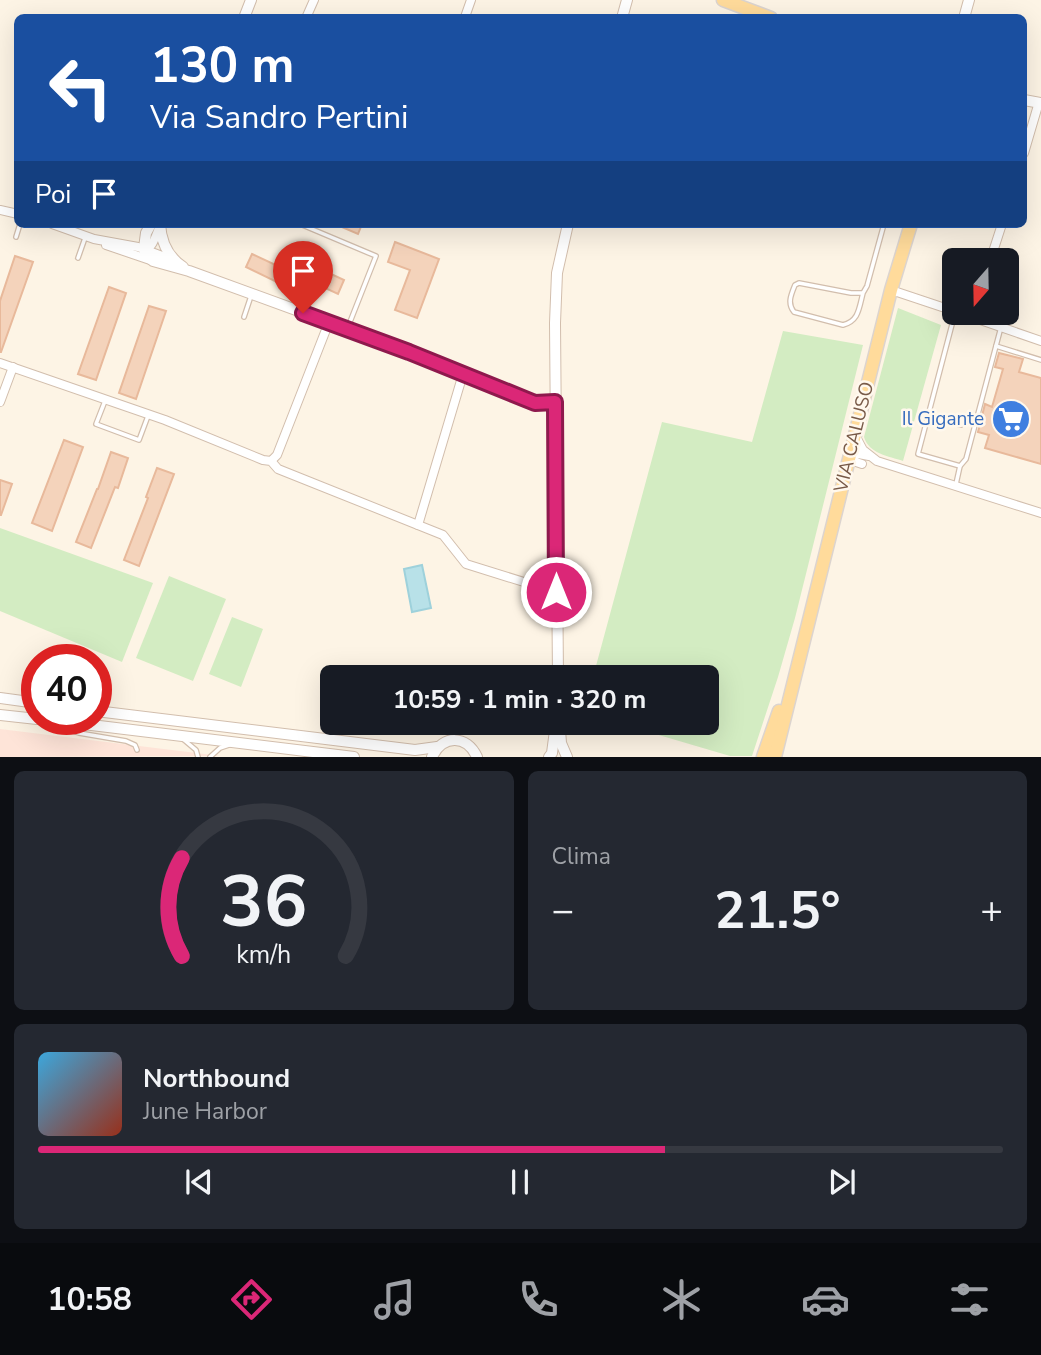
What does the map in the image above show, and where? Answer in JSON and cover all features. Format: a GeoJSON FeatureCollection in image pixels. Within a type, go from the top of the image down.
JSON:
{"type":"FeatureCollection","features":[{"type":"Feature","properties":{"kind":"main road"},"geometry":{"type":"LineString","coordinates":[[723,0],[760,14]]}},
{"type":"Feature","properties":{"kind":"main road","name":"VIA CALUSO"},"geometry":{"type":"LineString","coordinates":[[775,757],[854,433],[910,228]]}},
{"type":"Feature","properties":{"kind":"main road","name":"VIA CALUSO"},"geometry":{"type":"LineString","coordinates":[[763,757],[800,651]]}},
{"type":"Feature","properties":{"kind":"street"},"geometry":{"type":"LineString","coordinates":[[1027,143],[1040,102]]}},
{"type":"Feature","properties":{"kind":"street"},"geometry":{"type":"LineString","coordinates":[[64,228],[116,249],[173,260],[189,271]]}},
{"type":"Feature","properties":{"kind":"street"},"geometry":{"type":"LineString","coordinates":[[124,244],[151,228]]}},
{"type":"Feature","properties":{"kind":"street"},"geometry":{"type":"LineString","coordinates":[[146,254],[144,242],[153,228]]}},
{"type":"Feature","properties":{"kind":"street"},"geometry":{"type":"LineString","coordinates":[[157,228],[173,260]]}},
{"type":"Feature","properties":{"kind":"street"},"geometry":{"type":"LineString","coordinates":[[558,665],[555,323],[557,273],[567,228]]}},
{"type":"Feature","properties":{"kind":"street"},"geometry":{"type":"LineString","coordinates":[[994,248],[1001,228]]}},
{"type":"Feature","properties":{"kind":"street"},"geometry":{"type":"LineString","coordinates":[[90,237],[124,244],[535,403],[555,402]]}},
{"type":"Feature","properties":{"kind":"street"},"geometry":{"type":"LineString","coordinates":[[891,290],[942,308]]}},
{"type":"Feature","properties":{"kind":"street"},"geometry":{"type":"LineString","coordinates":[[271,461],[277,455],[328,322]]}},
{"type":"Feature","properties":{"kind":"street"},"geometry":{"type":"LineString","coordinates":[[1001,327],[1041,341]]}},
{"type":"Feature","properties":{"kind":"street"},"geometry":{"type":"LineString","coordinates":[[0,363],[106,398],[271,461],[278,469],[443,535],[466,564],[556,592]]}},
{"type":"Feature","properties":{"kind":"street"},"geometry":{"type":"LineString","coordinates":[[0,402],[13,367]]}},
{"type":"Feature","properties":{"kind":"street"},"geometry":{"type":"LineString","coordinates":[[418,525],[464,374]]}},
{"type":"Feature","properties":{"kind":"street"},"geometry":{"type":"LineString","coordinates":[[854,433],[863,450],[873,458]]}},
{"type":"Feature","properties":{"kind":"street"},"geometry":{"type":"LineString","coordinates":[[849,457],[859,454],[873,458],[1041,513]]}},
{"type":"Feature","properties":{"kind":"street"},"geometry":{"type":"LineString","coordinates":[[849,457],[862,464]]}},
{"type":"Feature","properties":{"kind":"street"},"geometry":{"type":"LineString","coordinates":[[844,473],[873,458]]}},
{"type":"Feature","properties":{"kind":"street"},"geometry":{"type":"LineString","coordinates":[[0,698],[21,701]]}},
{"type":"Feature","properties":{"kind":"street"},"geometry":{"type":"LineString","coordinates":[[112,713],[435,752],[444,742],[460,740],[467,743],[477,755],[486,757]]}},
{"type":"Feature","properties":{"kind":"street"},"geometry":{"type":"LineString","coordinates":[[0,715],[21,717]]}},
{"type":"Feature","properties":{"kind":"street"},"geometry":{"type":"LineString","coordinates":[[112,728],[354,757]]}},
{"type":"Feature","properties":{"kind":"street"},"geometry":{"type":"LineString","coordinates":[[549,757],[555,735]]}},
{"type":"Feature","properties":{"kind":"street"},"geometry":{"type":"LineString","coordinates":[[559,735],[567,757]]}},
{"type":"Feature","properties":{"kind":"lane"},"geometry":{"type":"LineString","coordinates":[[16,237],[19,228]]}},
{"type":"Feature","properties":{"kind":"lane"},"geometry":{"type":"LineString","coordinates":[[310,228],[376,256],[347,329]]}},
{"type":"Feature","properties":{"kind":"lane"},"geometry":{"type":"LineString","coordinates":[[863,293],[799,283],[795,285],[789,302],[794,312],[843,325],[851,323],[857,316],[883,228]]}},
{"type":"Feature","properties":{"kind":"lane"},"geometry":{"type":"LineString","coordinates":[[78,258],[90,237]]}},
{"type":"Feature","properties":{"kind":"lane"},"geometry":{"type":"LineString","coordinates":[[244,317],[252,294]]}},
{"type":"Feature","properties":{"kind":"lane"},"geometry":{"type":"LineString","coordinates":[[952,326],[918,454],[960,466]]}},
{"type":"Feature","properties":{"kind":"lane"},"geometry":{"type":"LineString","coordinates":[[955,486],[960,466],[966,459],[1001,327]]}},
{"type":"Feature","properties":{"kind":"lane"},"geometry":{"type":"LineString","coordinates":[[996,346],[1041,360]]}},
{"type":"Feature","properties":{"kind":"lane"},"geometry":{"type":"LineString","coordinates":[[106,398],[96,424],[139,440],[149,414]]}},
{"type":"Feature","properties":{"kind":"lane"},"geometry":{"type":"LineString","coordinates":[[928,416],[961,425]]}},
{"type":"Feature","properties":{"kind":"lane"},"geometry":{"type":"LineString","coordinates":[[91,735],[126,741],[135,745],[137,750]]}},
{"type":"Feature","properties":{"kind":"lane"},"geometry":{"type":"LineString","coordinates":[[179,736],[196,750],[198,757]]}},
{"type":"Feature","properties":{"kind":"lane"},"geometry":{"type":"LineString","coordinates":[[210,757],[220,748],[235,743]]}},
{"type":"Feature","properties":{"kind":"lane"},"geometry":{"type":"LineString","coordinates":[[300,751],[314,757]]}},
{"type":"Feature","properties":{"kind":"shaded area"},"geometry":{"type":"Polygon","coordinates":[[[0,729],[21,732],[21,735],[49,735],[221,756],[0,757],[0,729]]]}},
{"type":"Feature","properties":{"kind":"green space"},"geometry":{"type":"Polygon","coordinates":[[[898,308],[941,325],[903,461],[875,451],[864,437],[898,308]]]}},
{"type":"Feature","properties":{"kind":"green space"},"geometry":{"type":"Polygon","coordinates":[[[783,331],[863,345],[778,677],[752,756],[730,756],[659,735],[719,735],[719,665],[596,665],[662,422],[752,442],[783,331]]]}},
{"type":"Feature","properties":{"kind":"green space"},"geometry":{"type":"Polygon","coordinates":[[[0,528],[153,583],[122,662],[112,658],[112,644],[79,644],[0,611],[0,528]]]}},
{"type":"Feature","properties":{"kind":"green space"},"geometry":{"type":"Polygon","coordinates":[[[169,576],[226,599],[193,681],[136,658],[169,576]]]}},
{"type":"Feature","properties":{"kind":"green space"},"geometry":{"type":"Polygon","coordinates":[[[232,617],[263,629],[241,687],[209,674],[232,617]]]}},
{"type":"Feature","properties":{"kind":"water"},"geometry":{"type":"Polygon","coordinates":[[[422,565],[431,608],[412,612],[404,569],[422,565]]]}},
{"type":"Feature","properties":{"kind":"building"},"geometry":{"type":"Polygon","coordinates":[[[344,228],[360,228],[358,234],[344,228]]]}},
{"type":"Feature","properties":{"kind":"building"},"geometry":{"type":"Polygon","coordinates":[[[395,242],[439,259],[417,318],[395,310],[410,270],[388,262],[395,242]]]}},
{"type":"Feature","properties":{"kind":"building"},"geometry":{"type":"Polygon","coordinates":[[[252,254],[295,274],[289,288],[246,267],[252,254]]]}},
{"type":"Feature","properties":{"kind":"building"},"geometry":{"type":"Polygon","coordinates":[[[15,256],[33,262],[0,352],[0,301],[15,256]]]}},
{"type":"Feature","properties":{"kind":"building"},"geometry":{"type":"Polygon","coordinates":[[[301,260],[344,280],[338,294],[295,274],[301,260]]]}},
{"type":"Feature","properties":{"kind":"building"},"geometry":{"type":"Polygon","coordinates":[[[109,287],[126,293],[96,380],[78,374],[109,287]]]}},
{"type":"Feature","properties":{"kind":"building"},"geometry":{"type":"Polygon","coordinates":[[[149,306],[166,311],[136,399],[119,393],[149,306]]]}},
{"type":"Feature","properties":{"kind":"building","name":"Il Gigante"},"geometry":{"type":"Polygon","coordinates":[[[999,353],[1023,359],[1019,372],[1041,378],[1041,464],[985,448],[989,435],[978,432],[985,404],[992,407],[1003,369],[995,367],[999,353]]]}},
{"type":"Feature","properties":{"kind":"building"},"geometry":{"type":"Polygon","coordinates":[[[64,440],[83,447],[52,531],[32,523],[64,440]]]}},
{"type":"Feature","properties":{"kind":"building"},"geometry":{"type":"Polygon","coordinates":[[[111,452],[128,458],[118,488],[115,487],[91,548],[76,542],[111,452]]]}},
{"type":"Feature","properties":{"kind":"building"},"geometry":{"type":"Polygon","coordinates":[[[157,468],[174,474],[139,566],[124,560],[157,468]]]}},
{"type":"Feature","properties":{"kind":"building"},"geometry":{"type":"Polygon","coordinates":[[[0,480],[12,484],[1,515],[0,515],[0,480]]]}},
{"type":"Feature","properties":{"kind":"place","name":"Il Gigante"},"geometry":{"type":"Point","coordinates":[1011,419]}},
{"type":"Feature","properties":{"kind":"route"},"geometry":{"type":"LineString","coordinates":[[303,313],[535,403],[555,402],[556,592]]}}]}
